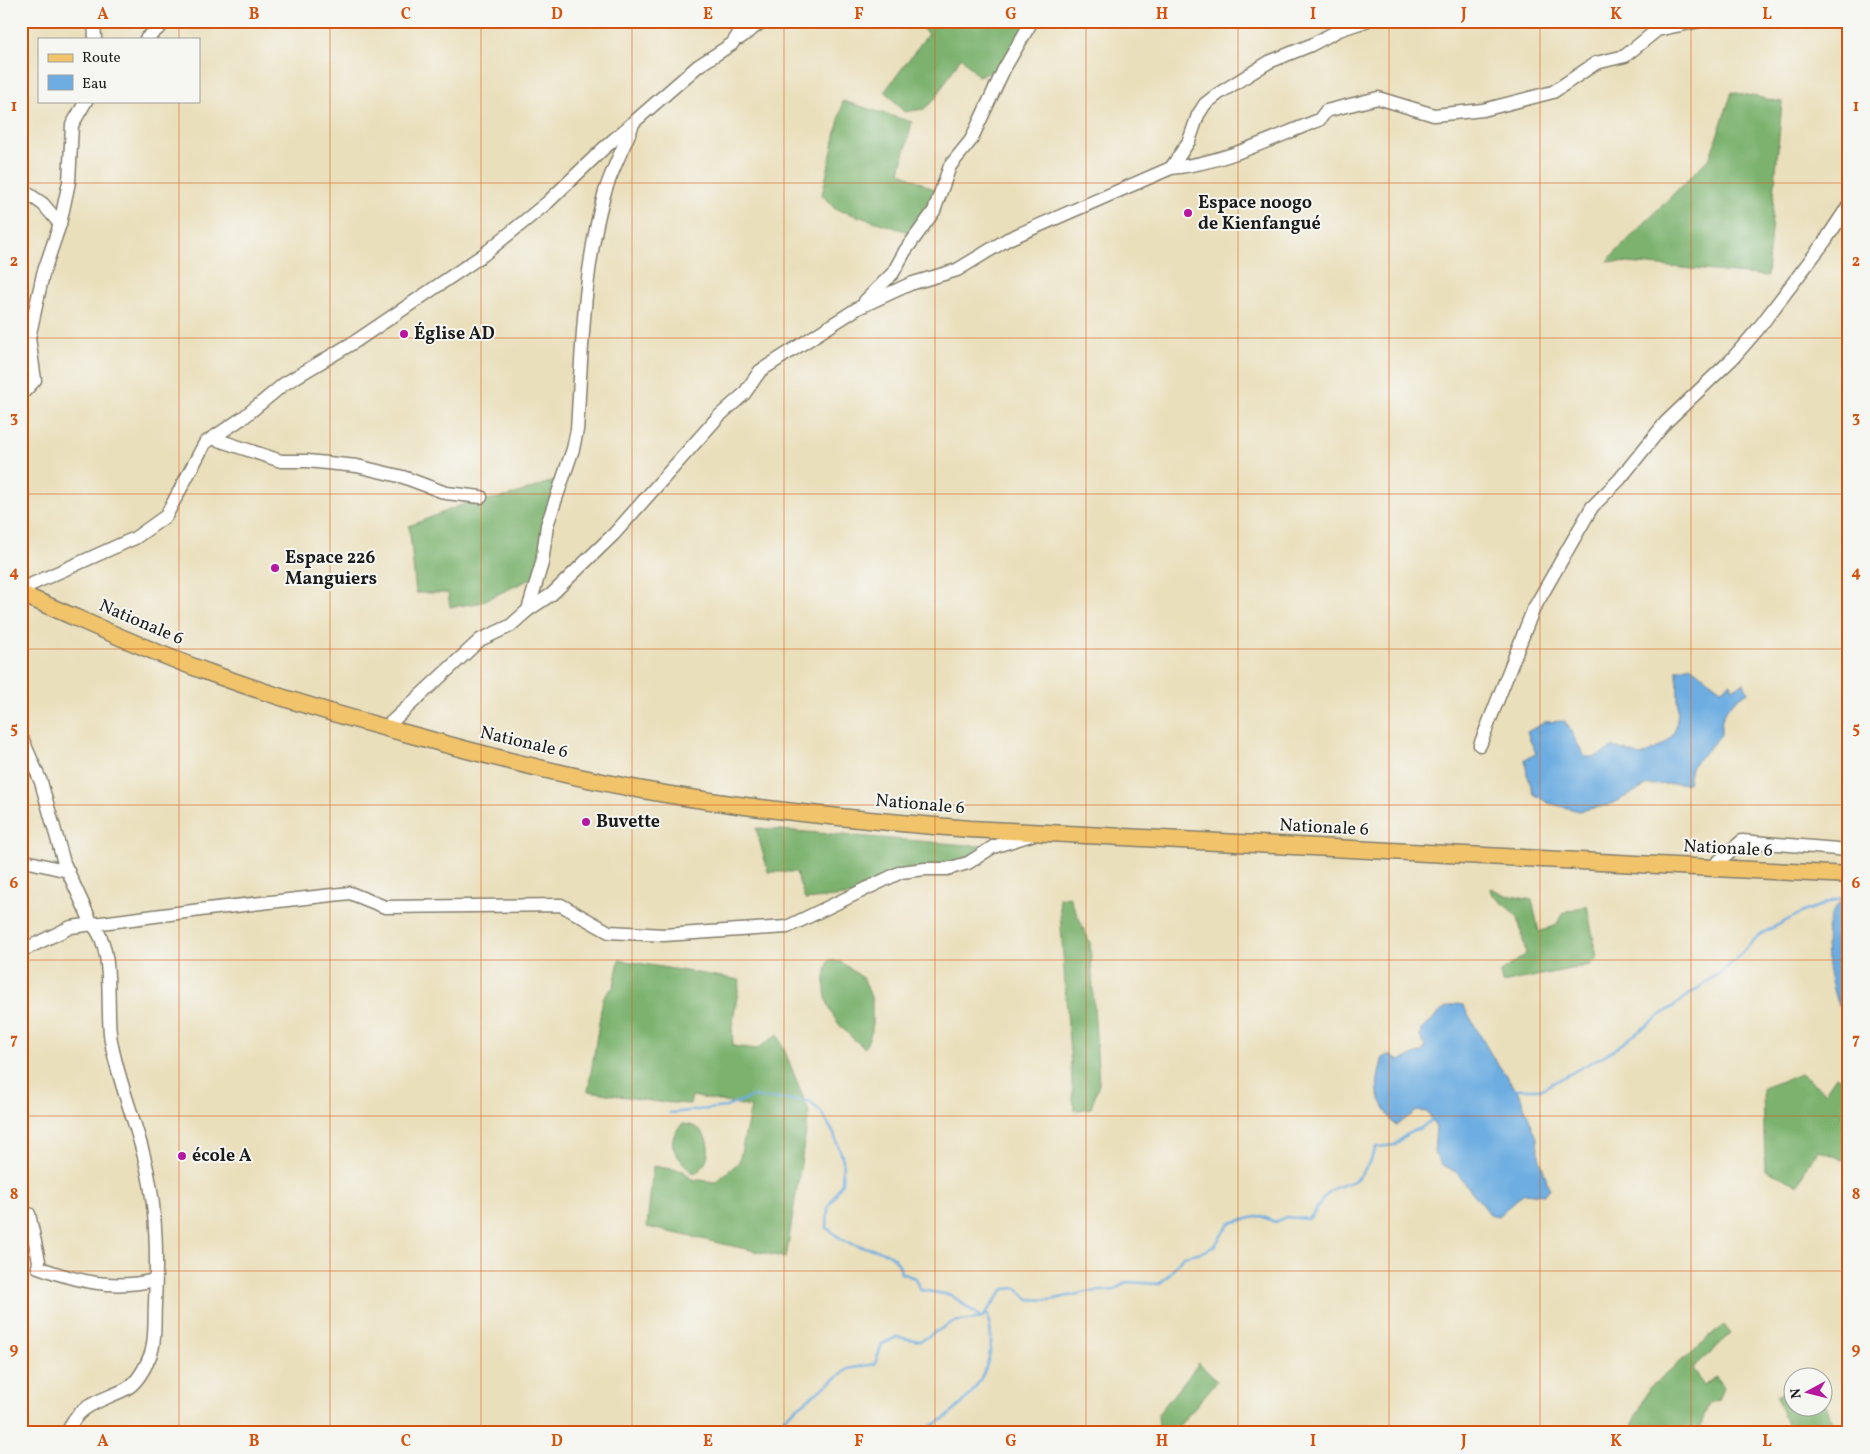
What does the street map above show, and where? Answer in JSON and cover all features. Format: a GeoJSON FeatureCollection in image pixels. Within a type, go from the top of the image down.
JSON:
{"type":"FeatureCollection","features":[{"type":"Feature","properties":{"kind":"main road","name":"Nationale 6"},"geometry":{"type":"LineString","coordinates":[[21,594],[139,645],[213,674],[386,728],[490,757],[576,776],[709,801],[900,824],[1849,875]]}},
{"type":"Feature","properties":{"kind":"street"},"geometry":{"type":"LineString","coordinates":[[94,21],[95,38]]}},
{"type":"Feature","properties":{"kind":"street"},"geometry":{"type":"LineString","coordinates":[[147,38],[167,21]]}},
{"type":"Feature","properties":{"kind":"street"},"geometry":{"type":"LineString","coordinates":[[732,44],[747,21]]}},
{"type":"Feature","properties":{"kind":"street"},"geometry":{"type":"LineString","coordinates":[[21,589],[135,538],[166,516],[176,501],[197,455],[205,443],[244,417],[284,384],[356,341],[483,255],[548,202],[634,122],[698,66],[763,21]]}},
{"type":"Feature","properties":{"kind":"street"},"geometry":{"type":"LineString","coordinates":[[858,308],[893,273],[905,251],[934,211],[950,166],[971,140],[1004,69],[1032,21]]}},
{"type":"Feature","properties":{"kind":"street"},"geometry":{"type":"LineString","coordinates":[[1171,168],[1189,141],[1198,115],[1205,104],[1218,94],[1269,62],[1311,45],[1339,30],[1366,21]]}},
{"type":"Feature","properties":{"kind":"street"},"geometry":{"type":"LineString","coordinates":[[386,728],[480,640],[510,626],[528,610],[552,594],[614,534],[718,417],[744,394],[760,372],[858,308],[910,284],[957,270],[1008,239],[1171,168],[1193,166],[1223,159],[1319,120],[1326,111],[1378,98],[1434,116],[1483,110],[1553,92],[1596,64],[1625,56],[1657,30],[1700,21]]}},
{"type":"Feature","properties":{"kind":"street"},"geometry":{"type":"LineString","coordinates":[[21,395],[35,380],[29,338],[43,274],[60,224],[69,182],[72,125],[85,102]]}},
{"type":"Feature","properties":{"kind":"street"},"geometry":{"type":"LineString","coordinates":[[528,610],[542,563],[547,525],[573,449],[585,300],[592,246],[604,193],[634,122]]}},
{"type":"Feature","properties":{"kind":"street"},"geometry":{"type":"LineString","coordinates":[[21,189],[43,204],[60,224]]}},
{"type":"Feature","properties":{"kind":"street"},"geometry":{"type":"LineString","coordinates":[[1480,745],[1533,610],[1592,507],[1619,480],[1666,422],[1732,359],[1825,241],[1849,205]]}},
{"type":"Feature","properties":{"kind":"street"},"geometry":{"type":"LineString","coordinates":[[212,438],[281,461],[307,461],[357,466],[403,477],[446,492],[481,497]]}},
{"type":"Feature","properties":{"kind":"street"},"geometry":{"type":"LineString","coordinates":[[21,576],[36,582]]}},
{"type":"Feature","properties":{"kind":"street"},"geometry":{"type":"LineString","coordinates":[[21,736],[41,782],[68,871],[92,924],[99,932],[106,961],[111,1040],[147,1169],[155,1216],[156,1280],[151,1355],[139,1377],[127,1389],[93,1403],[76,1417],[68,1433]]}},
{"type":"Feature","properties":{"kind":"street"},"geometry":{"type":"LineString","coordinates":[[21,951],[71,927],[208,908],[350,894],[385,907],[561,905],[609,932],[664,935],[787,927],[902,872],[924,868],[947,869],[968,863],[993,847],[1039,832]]}},
{"type":"Feature","properties":{"kind":"street"},"geometry":{"type":"LineString","coordinates":[[1711,868],[1742,841],[1849,850]]}},
{"type":"Feature","properties":{"kind":"street"},"geometry":{"type":"LineString","coordinates":[[21,860],[68,871]]}},
{"type":"Feature","properties":{"kind":"street"},"geometry":{"type":"LineString","coordinates":[[21,1214],[29,1214],[39,1260],[38,1267],[64,1277],[118,1286],[156,1280]]}},
{"type":"Feature","properties":{"kind":"green space"},"geometry":{"type":"Polygon","coordinates":[[[913,21],[1032,21],[1004,69],[978,76],[961,57],[935,99],[924,109],[904,112],[885,91],[928,34],[913,21]]]}},
{"type":"Feature","properties":{"kind":"green space"},"geometry":{"type":"Polygon","coordinates":[[[1732,92],[1782,102],[1767,276],[1607,261],[1710,157],[1732,92]]]}},
{"type":"Feature","properties":{"kind":"green space"},"geometry":{"type":"Polygon","coordinates":[[[843,101],[912,122],[900,172],[941,193],[918,235],[835,209],[822,195],[843,101]]]}},
{"type":"Feature","properties":{"kind":"green space"},"geometry":{"type":"Polygon","coordinates":[[[562,478],[539,575],[479,603],[450,607],[448,593],[416,593],[409,526],[469,502],[506,497],[562,478]]]}},
{"type":"Feature","properties":{"kind":"green space"},"geometry":{"type":"Polygon","coordinates":[[[756,828],[993,847],[968,863],[925,869],[854,895],[805,900],[796,872],[768,872],[756,828]]]}},
{"type":"Feature","properties":{"kind":"green space"},"geometry":{"type":"Polygon","coordinates":[[[1490,888],[1506,895],[1532,900],[1539,932],[1557,925],[1562,913],[1587,905],[1597,958],[1590,965],[1502,983],[1500,973],[1526,954],[1518,917],[1491,893],[1490,888]]]}},
{"type":"Feature","properties":{"kind":"green space"},"geometry":{"type":"Polygon","coordinates":[[[1069,896],[1090,943],[1099,1084],[1091,1108],[1074,1111],[1059,898],[1069,896]]]}},
{"type":"Feature","properties":{"kind":"green space"},"geometry":{"type":"Polygon","coordinates":[[[619,960],[740,980],[732,1026],[733,1046],[757,1049],[778,1034],[809,1112],[786,1258],[647,1227],[653,1166],[684,1171],[691,1179],[716,1182],[739,1162],[751,1107],[692,1096],[690,1104],[658,1102],[588,1091],[603,998],[614,986],[619,960]]]}},
{"type":"Feature","properties":{"kind":"green space"},"geometry":{"type":"Polygon","coordinates":[[[829,960],[841,962],[864,979],[872,1000],[872,1031],[865,1048],[844,1030],[830,1010],[825,987],[829,960]]]}},
{"type":"Feature","properties":{"kind":"green space"},"geometry":{"type":"Polygon","coordinates":[[[1801,1074],[1825,1092],[1836,1076],[1849,1084],[1849,1157],[1848,1162],[1819,1150],[1808,1163],[1798,1185],[1765,1170],[1763,1088],[1801,1074]]]}},
{"type":"Feature","properties":{"kind":"green space"},"geometry":{"type":"Polygon","coordinates":[[[682,1124],[691,1125],[699,1129],[707,1142],[707,1158],[697,1173],[691,1172],[674,1149],[673,1137],[682,1124]]]}},
{"type":"Feature","properties":{"kind":"green space"},"geometry":{"type":"Polygon","coordinates":[[[1724,1325],[1731,1334],[1693,1368],[1704,1385],[1716,1377],[1723,1387],[1718,1400],[1709,1403],[1698,1433],[1629,1433],[1649,1388],[1724,1325]]]}},
{"type":"Feature","properties":{"kind":"green space"},"geometry":{"type":"Polygon","coordinates":[[[1199,1363],[1217,1381],[1173,1433],[1159,1433],[1158,1414],[1199,1363]]]}},
{"type":"Feature","properties":{"kind":"green space"},"geometry":{"type":"Polygon","coordinates":[[[1782,1393],[1782,1412],[1776,1396],[1782,1393]]]}},
{"type":"Feature","properties":{"kind":"green space"},"geometry":{"type":"Polygon","coordinates":[[[1784,1416],[1830,1416],[1836,1433],[1790,1433],[1784,1416]]]}},
{"type":"Feature","properties":{"kind":"water"},"geometry":{"type":"Polygon","coordinates":[[[1690,666],[1721,689],[1731,683],[1733,688],[1744,683],[1748,692],[1727,709],[1722,720],[1721,735],[1691,767],[1688,783],[1648,785],[1609,805],[1579,811],[1548,803],[1534,794],[1527,774],[1525,759],[1536,754],[1527,732],[1545,722],[1565,721],[1585,757],[1595,757],[1614,747],[1641,756],[1654,750],[1671,738],[1678,712],[1677,670],[1690,666]]]}},
{"type":"Feature","properties":{"kind":"water"},"geometry":{"type":"Polygon","coordinates":[[[1849,895],[1848,1012],[1838,1006],[1830,979],[1826,947],[1827,931],[1831,917],[1838,904],[1849,895]]]}},
{"type":"Feature","properties":{"kind":"water"},"geometry":{"type":"Polygon","coordinates":[[[1457,1004],[1463,1005],[1492,1056],[1520,1095],[1537,1138],[1538,1152],[1549,1188],[1544,1195],[1524,1193],[1498,1216],[1490,1214],[1456,1172],[1441,1164],[1434,1153],[1436,1128],[1428,1112],[1417,1111],[1397,1125],[1393,1123],[1378,1092],[1378,1078],[1383,1057],[1390,1055],[1399,1061],[1422,1052],[1425,1047],[1420,1037],[1421,1030],[1446,1007],[1457,1004]]]}},
{"type":"Feature","properties":{"kind":"waterway"},"geometry":{"type":"LineString","coordinates":[[1513,1089],[1542,1089],[1612,1051],[1730,965],[1759,935],[1803,912],[1849,895]]}},
{"type":"Feature","properties":{"kind":"waterway"},"geometry":{"type":"LineString","coordinates":[[670,1113],[726,1107],[751,1097],[809,1101],[821,1112],[833,1132],[843,1159],[842,1183],[828,1207],[827,1228],[847,1242],[888,1254],[899,1264],[901,1273],[915,1278],[920,1290],[951,1295],[982,1318]]}},
{"type":"Feature","properties":{"kind":"waterway"},"geometry":{"type":"LineString","coordinates":[[768,1433],[778,1422],[848,1369],[875,1364],[882,1344],[897,1337],[920,1341],[953,1322],[982,1318],[1004,1289],[1017,1288],[1028,1299],[1050,1300],[1087,1292],[1115,1290],[1126,1282],[1159,1284],[1168,1276],[1183,1256],[1208,1250],[1216,1244],[1229,1223],[1261,1216],[1275,1222],[1286,1217],[1308,1219],[1330,1191],[1359,1177],[1368,1165],[1377,1147],[1395,1145],[1407,1134],[1421,1128],[1435,1117]]}},
{"type":"Feature","properties":{"kind":"waterway"},"geometry":{"type":"LineString","coordinates":[[914,1433],[942,1420],[955,1410],[976,1387],[983,1374],[991,1344],[991,1332],[987,1313]]}},
{"type":"Feature","properties":{"kind":"place","name":"Espace noogo de Kienfangué"},"geometry":{"type":"Point","coordinates":[1188,213]}},
{"type":"Feature","properties":{"kind":"place","name":"Église AD"},"geometry":{"type":"Point","coordinates":[404,334]}},
{"type":"Feature","properties":{"kind":"place","name":"Espace 226 Manguiers"},"geometry":{"type":"Point","coordinates":[275,568]}},
{"type":"Feature","properties":{"kind":"place","name":"Buvette"},"geometry":{"type":"Point","coordinates":[586,822]}},
{"type":"Feature","properties":{"kind":"place","name":"école A"},"geometry":{"type":"Point","coordinates":[182,1156]}}]}
